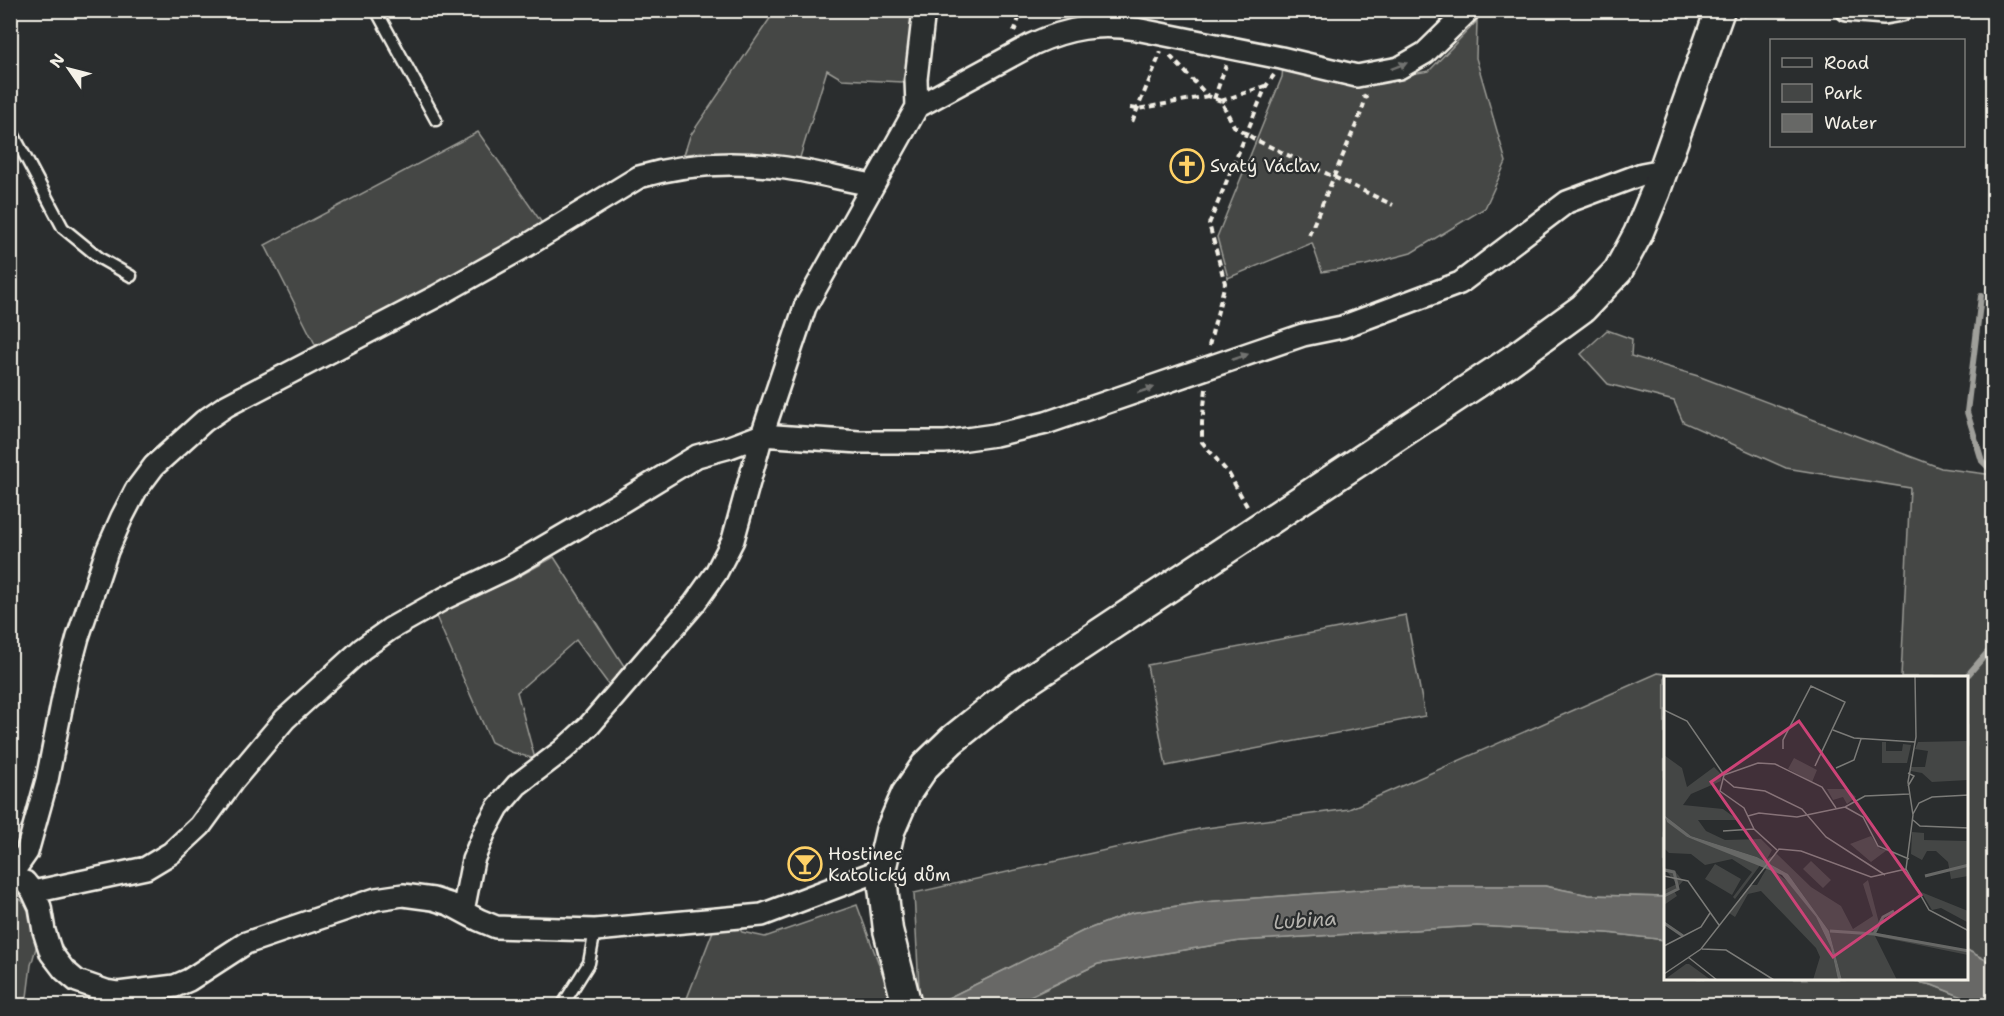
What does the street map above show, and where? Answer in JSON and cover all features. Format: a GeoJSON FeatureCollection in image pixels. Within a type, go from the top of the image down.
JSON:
{"type":"FeatureCollection","features":[{"type":"Feature","properties":{"kind":"street"},"geometry":{"type":"LineString","coordinates":[[464,911],[473,861],[498,807],[517,785],[563,750],[589,726],[694,604],[716,573],[733,540],[762,435],[805,307],[917,107],[916,79],[924,10]]}},
{"type":"Feature","properties":{"kind":"street"},"geometry":{"type":"LineString","coordinates":[[917,107],[1033,44],[1052,35],[1079,28],[1118,26],[1281,58],[1357,76],[1399,68],[1425,53],[1469,10]]}},
{"type":"Feature","properties":{"kind":"street"},"geometry":{"type":"LineString","coordinates":[[907,1005],[888,930],[881,870],[890,831],[906,794],[925,766],[952,740],[1017,688],[1499,369],[1552,333],[1583,308],[1618,271],[1638,234],[1698,78],[1720,10]]}},
{"type":"Feature","properties":{"kind":"street"},"geometry":{"type":"LineString","coordinates":[[1847,10],[1885,12]]}},
{"type":"Feature","properties":{"kind":"street"},"geometry":{"type":"LineString","coordinates":[[873,185],[787,168],[748,164],[686,167],[639,177],[447,291],[226,406],[204,421],[154,466],[142,482],[122,517],[107,551],[81,626],[67,678],[47,780],[27,852],[13,870],[33,892],[40,907],[44,931],[51,952],[64,970],[77,981],[118,993],[175,986],[189,980],[246,944],[376,899],[403,895],[449,903],[496,927],[595,930],[762,915],[881,870]]}},
{"type":"Feature","properties":{"kind":"street"},"geometry":{"type":"LineString","coordinates":[[33,892],[146,868],[157,863],[200,826],[239,773],[285,719],[362,648],[390,629],[445,598],[508,568],[697,456],[762,435],[859,442],[945,442],[995,435],[1046,423],[1303,335],[1342,327],[1460,283],[1567,202],[1642,174],[1663,170]]}},
{"type":"Feature","properties":{"kind":"lane"},"geometry":{"type":"LineString","coordinates":[[376,10],[436,120]]}},
{"type":"Feature","properties":{"kind":"lane"},"geometry":{"type":"LineString","coordinates":[[10,128],[63,228],[101,259],[131,276]]}},
{"type":"Feature","properties":{"kind":"lane"},"geometry":{"type":"LineString","coordinates":[[562,1005],[589,963],[595,930]]}},
{"type":"Feature","properties":{"kind":"path"},"geometry":{"type":"LineString","coordinates":[[1214,99],[1232,48]]}},
{"type":"Feature","properties":{"kind":"path"},"geometry":{"type":"LineString","coordinates":[[1132,122],[1163,49],[1208,96],[1214,99],[1221,101],[1266,86]]}},
{"type":"Feature","properties":{"kind":"path"},"geometry":{"type":"LineString","coordinates":[[1261,527],[1228,474],[1202,441],[1208,379],[1207,354],[1225,284],[1209,224],[1266,86],[1274,77],[1281,58]]}},
{"type":"Feature","properties":{"kind":"path"},"geometry":{"type":"LineString","coordinates":[[1130,108],[1138,109],[1208,96]]}},
{"type":"Feature","properties":{"kind":"path"},"geometry":{"type":"LineString","coordinates":[[1221,101],[1234,126],[1247,134],[1393,205]]}},
{"type":"Feature","properties":{"kind":"path"},"geometry":{"type":"LineString","coordinates":[[1309,235],[1360,113]]}},
{"type":"Feature","properties":{"kind":"green space"},"geometry":{"type":"Polygon","coordinates":[[[775,11],[914,11],[921,25],[902,82],[842,79],[827,70],[798,164],[701,152],[684,155],[690,136],[775,11]]]}},
{"type":"Feature","properties":{"kind":"green space"},"geometry":{"type":"Polygon","coordinates":[[[1477,21],[1476,58],[1506,162],[1485,208],[1411,253],[1366,265],[1322,272],[1312,243],[1228,278],[1217,237],[1282,77],[1283,67],[1354,83],[1429,71],[1477,21]]]}},
{"type":"Feature","properties":{"kind":"green space"},"geometry":{"type":"Polygon","coordinates":[[[478,132],[544,226],[318,350],[265,245],[478,132]]]}},
{"type":"Feature","properties":{"kind":"green space"},"geometry":{"type":"Polygon","coordinates":[[[1607,330],[1632,339],[1631,356],[1698,376],[1941,468],[1993,475],[1993,964],[1968,951],[1968,676],[1901,676],[1910,488],[1786,468],[1683,422],[1674,401],[1608,384],[1581,354],[1607,330]]]}},
{"type":"Feature","properties":{"kind":"green space"},"geometry":{"type":"Polygon","coordinates":[[[554,557],[624,666],[609,685],[576,640],[517,692],[535,759],[511,752],[491,742],[435,614],[514,579],[554,557]]]}},
{"type":"Feature","properties":{"kind":"green space"},"geometry":{"type":"Polygon","coordinates":[[[1406,615],[1425,716],[1166,766],[1147,665],[1406,615]]]}},
{"type":"Feature","properties":{"kind":"green space"},"geometry":{"type":"Polygon","coordinates":[[[1658,673],[1678,676],[1664,676],[1664,897],[1589,895],[1545,886],[1410,886],[1204,902],[1131,913],[1083,931],[934,1005],[684,1006],[713,931],[737,926],[742,932],[765,937],[857,905],[893,1002],[919,988],[914,893],[1199,829],[1349,809],[1658,673]]]}},
{"type":"Feature","properties":{"kind":"green space"},"geometry":{"type":"Polygon","coordinates":[[[10,895],[21,900],[36,915],[41,931],[31,965],[26,1005],[11,1005],[10,895]]]}},
{"type":"Feature","properties":{"kind":"green space"},"geometry":{"type":"Polygon","coordinates":[[[1477,926],[1608,933],[1664,940],[1664,980],[1909,980],[1932,985],[1983,1005],[1011,1006],[1098,964],[1240,941],[1477,926]]]}},
{"type":"Feature","properties":{"kind":"water","name":"Lubina"},"geometry":{"type":"Polygon","coordinates":[[[1410,886],[1545,886],[1589,895],[1664,897],[1664,940],[1608,933],[1477,926],[1240,941],[1098,964],[1011,1005],[934,1005],[1083,931],[1131,913],[1204,902],[1410,886]]]}},
{"type":"Feature","properties":{"kind":"water"},"geometry":{"type":"Polygon","coordinates":[[[1968,951],[1993,964],[1993,1005],[1983,1005],[1932,985],[1909,980],[1968,980],[1968,951]]]}},
{"type":"Feature","properties":{"kind":"waterway"},"geometry":{"type":"LineString","coordinates":[[1981,296],[1967,412],[1982,461],[1994,473]]}},
{"type":"Feature","properties":{"kind":"waterway"},"geometry":{"type":"LineString","coordinates":[[1967,676],[1994,645]]}},
{"type":"Feature","properties":{"kind":"place","name":"Svatý Václav"},"geometry":{"type":"Point","coordinates":[1187,166]}},
{"type":"Feature","properties":{"kind":"place","name":"Hostinec Katolický dům"},"geometry":{"type":"Point","coordinates":[805,864]}}]}
